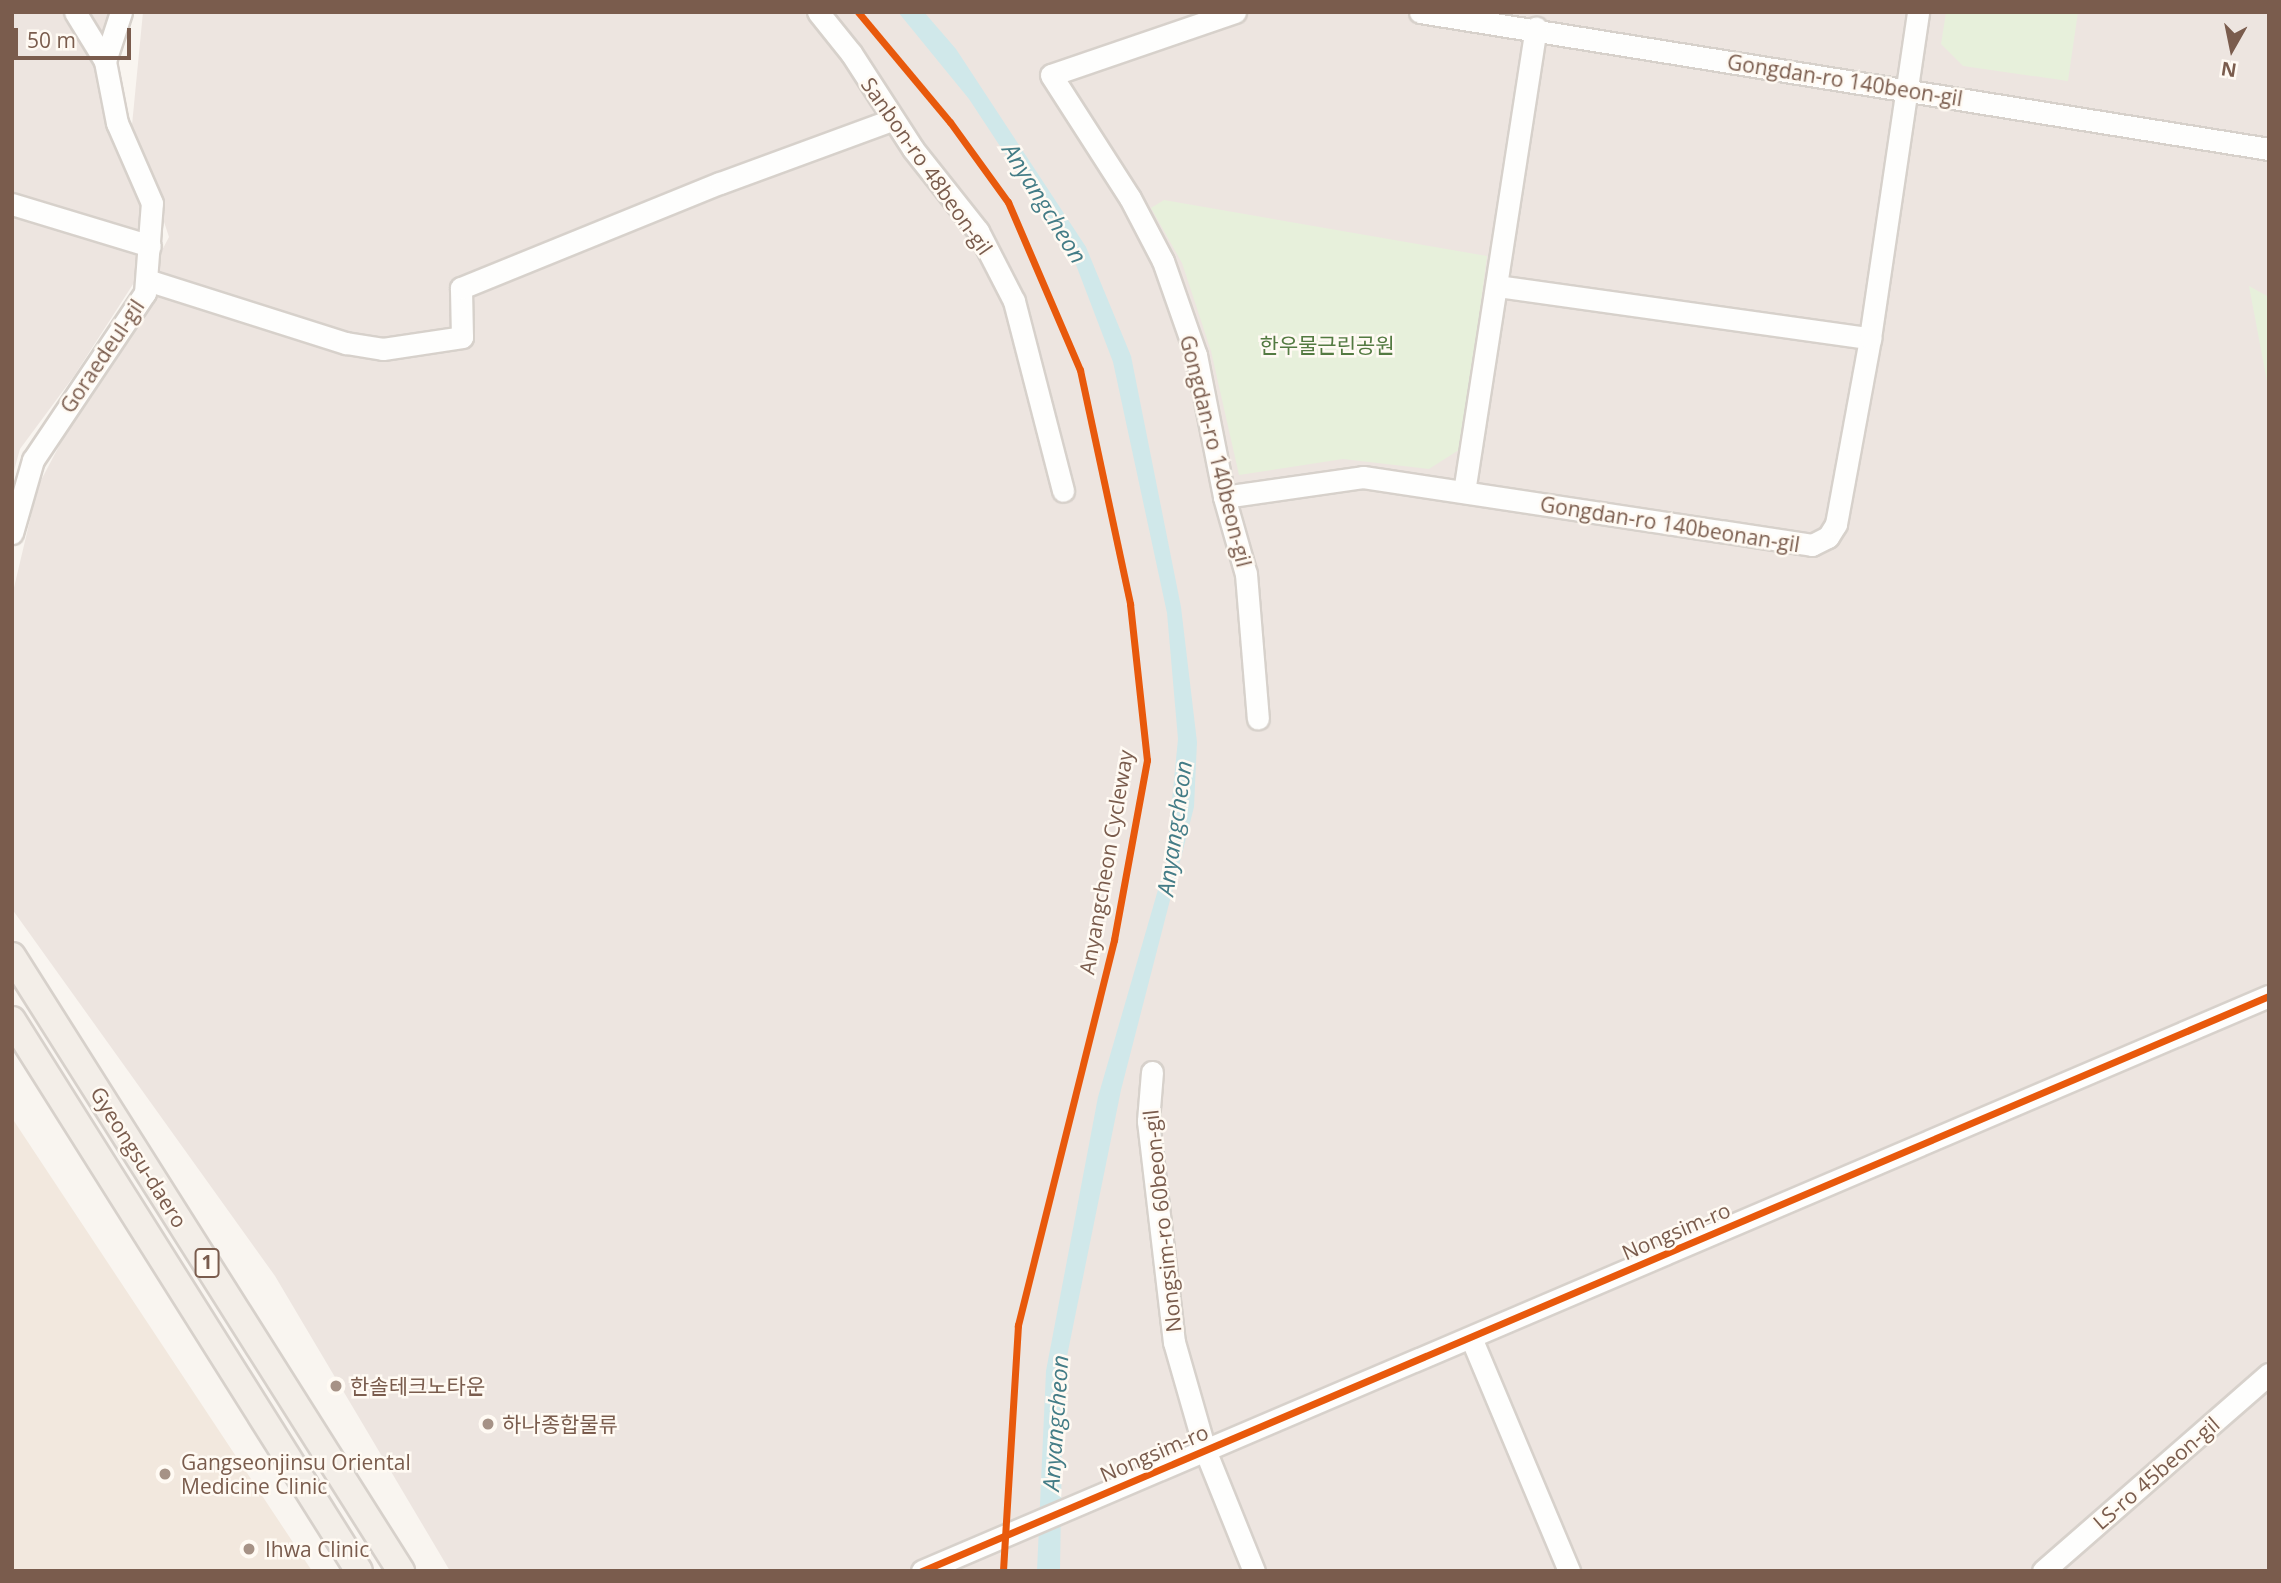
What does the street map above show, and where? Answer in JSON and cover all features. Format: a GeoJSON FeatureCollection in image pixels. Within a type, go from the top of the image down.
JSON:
{"type":"FeatureCollection","features":[{"type":"Feature","properties":{"kind":"main road","name":"Gyeongsu-daero"},"geometry":{"type":"LineString","coordinates":[[12,956],[401,1571]]}},
{"type":"Feature","properties":{"kind":"main road","name":"Gyeongsu-daero"},"geometry":{"type":"LineString","coordinates":[[12,1020],[359,1571]]}},
{"type":"Feature","properties":{"kind":"street"},"geometry":{"type":"LineString","coordinates":[[75,12],[105,61]]}},
{"type":"Feature","properties":{"kind":"street","name":"Goraedeul-gil"},"geometry":{"type":"LineString","coordinates":[[12,533],[33,460],[145,293],[152,203],[117,123],[105,61],[121,12]]}},
{"type":"Feature","properties":{"kind":"street","name":"Sanbon-ro 48beon-gil"},"geometry":{"type":"LineString","coordinates":[[818,12],[851,53],[891,120],[978,231],[1014,301],[1063,491]]}},
{"type":"Feature","properties":{"kind":"street","name":"Gongdan-ro 140beon-gil"},"geometry":{"type":"LineString","coordinates":[[1235,12],[1051,75],[1130,198],[1163,261],[1196,355],[1224,497],[1246,574],[1258,719]]}},
{"type":"Feature","properties":{"kind":"street","name":"Gongdan-ro 140beon-gil"},"geometry":{"type":"LineString","coordinates":[[1420,12],[1536,28],[2269,149]]}},
{"type":"Feature","properties":{"kind":"street","name":"Gongdan-ro 140beonan-gil"},"geometry":{"type":"LineString","coordinates":[[1224,497],[1363,477],[1812,545],[1828,537],[1836,524],[1870,338],[1918,12]]}},
{"type":"Feature","properties":{"kind":"street"},"geometry":{"type":"LineString","coordinates":[[1464,492],[1536,28]]}},
{"type":"Feature","properties":{"kind":"street"},"geometry":{"type":"LineString","coordinates":[[147,280],[346,343],[383,349],[462,337],[461,288],[720,183],[891,120]]}},
{"type":"Feature","properties":{"kind":"street"},"geometry":{"type":"LineString","coordinates":[[12,204],[150,246]]}},
{"type":"Feature","properties":{"kind":"street"},"geometry":{"type":"LineString","coordinates":[[1498,286],[1870,338]]}},
{"type":"Feature","properties":{"kind":"street"},"geometry":{"type":"LineString","coordinates":[[12,469],[33,460]]}},
{"type":"Feature","properties":{"kind":"street","name":"Nongsim-ro"},"geometry":{"type":"LineString","coordinates":[[922,1571],[1472,1339],[2269,996]]}},
{"type":"Feature","properties":{"kind":"street","name":"Nongsim-ro 60beon-gil"},"geometry":{"type":"LineString","coordinates":[[1152,1072],[1148,1121],[1174,1342],[1205,1450],[1254,1571]]}},
{"type":"Feature","properties":{"kind":"street"},"geometry":{"type":"LineString","coordinates":[[1472,1339],[1569,1571]]}},
{"type":"Feature","properties":{"kind":"street","name":"LS-ro 45beon-gil"},"geometry":{"type":"LineString","coordinates":[[2043,1571],[2269,1374]]}},
{"type":"Feature","properties":{"kind":"shaded area"},"geometry":{"type":"Polygon","coordinates":[[[12,12],[114,12],[98,64],[101,101],[145,221],[137,278],[74,376],[20,449],[12,478],[12,12]]]}},
{"type":"Feature","properties":{"kind":"shaded area"},"geometry":{"type":"Polygon","coordinates":[[[143,12],[2269,12],[2269,1571],[450,1571],[275,1276],[12,909],[12,596],[38,486],[169,237],[132,125],[143,12]]]}},
{"type":"Feature","properties":{"kind":"shaded area"},"geometry":{"type":"Polygon","coordinates":[[[12,1118],[104,1257],[312,1571],[12,1571],[12,1118]]]}},
{"type":"Feature","properties":{"kind":"green space"},"geometry":{"type":"Polygon","coordinates":[[[1946,12],[2078,12],[2068,81],[1963,66],[1941,44],[1946,12]]]}},
{"type":"Feature","properties":{"kind":"green space","name":"한우물근린공원"},"geometry":{"type":"Polygon","coordinates":[[[1164,200],[1487,256],[1462,448],[1429,469],[1343,459],[1239,475],[1211,351],[1182,263],[1151,208],[1164,200]]]}},
{"type":"Feature","properties":{"kind":"green space"},"geometry":{"type":"Polygon","coordinates":[[[2249,286],[2269,297],[2269,392],[2249,286]]]}},
{"type":"Feature","properties":{"kind":"water","name":"Anyangcheon"},"geometry":{"type":"Polygon","coordinates":[[[898,12],[924,12],[956,49],[1086,247],[1131,356],[1181,607],[1197,742],[1194,807],[1121,1090],[1063,1376],[1060,1571],[1037,1571],[1046,1371],[1098,1097],[1166,862],[1178,739],[1167,613],[1113,362],[1073,257],[969,99],[898,12]]]}},
{"type":"Feature","properties":{"kind":"cycle path","name":"Anyangcheon Cycleway"},"geometry":{"type":"LineString","coordinates":[[858,12],[950,122],[1008,202],[1080,370],[1130,604],[1147,760],[1114,940],[1018,1325],[1003,1571]]}},
{"type":"Feature","properties":{"kind":"cycle path"},"geometry":{"type":"LineString","coordinates":[[922,1571],[2269,996]]}},
{"type":"Feature","properties":{"kind":"place","name":"한솔테크노타운"},"geometry":{"type":"Point","coordinates":[336,1386]}},
{"type":"Feature","properties":{"kind":"place","name":"하나종합물류"},"geometry":{"type":"Point","coordinates":[488,1424]}},
{"type":"Feature","properties":{"kind":"place","name":"Gangseonjinsu Oriental Medicine Clinic"},"geometry":{"type":"Point","coordinates":[165,1474]}},
{"type":"Feature","properties":{"kind":"place","name":"Ihwa Clinic"},"geometry":{"type":"Point","coordinates":[249,1549]}}]}
